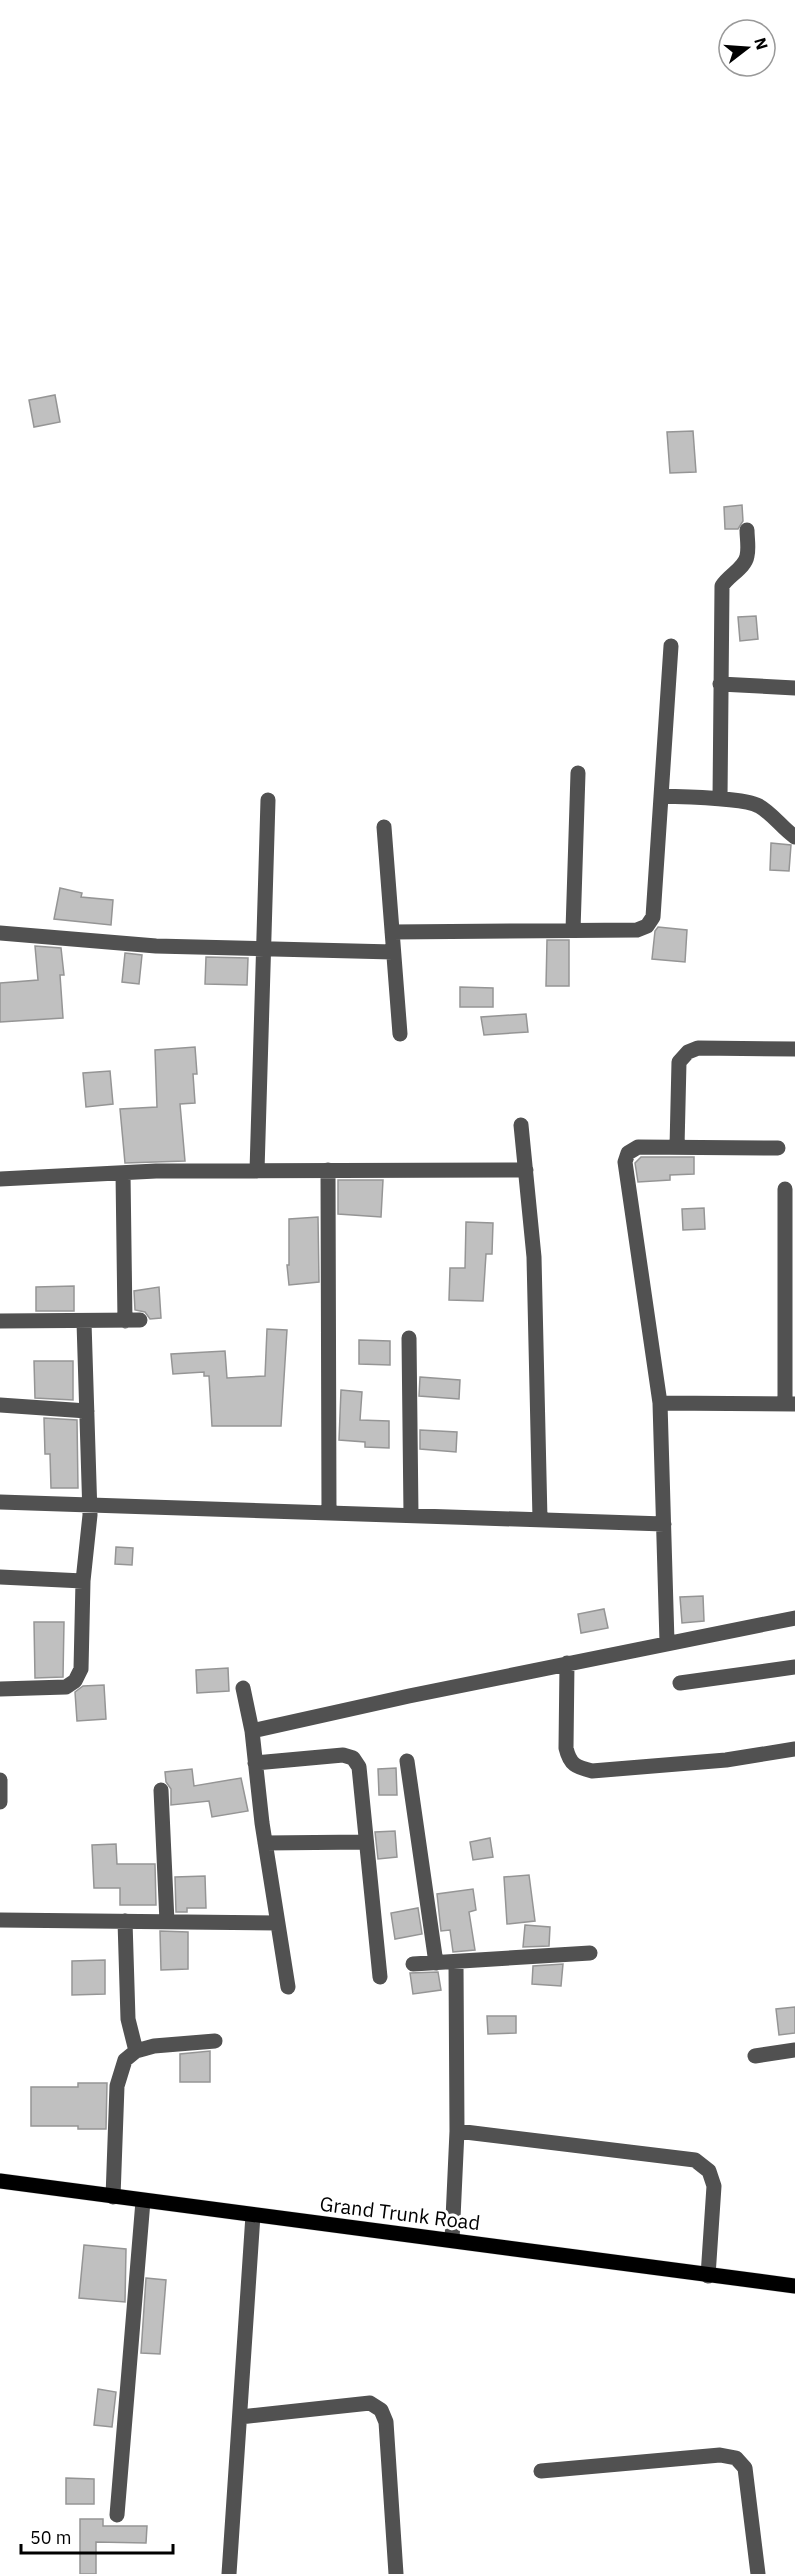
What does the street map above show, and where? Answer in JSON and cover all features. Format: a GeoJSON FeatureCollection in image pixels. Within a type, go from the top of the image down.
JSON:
{"type":"FeatureCollection","features":[{"type":"Feature","properties":{"kind":"main road","name":"Grand Trunk Road"},"geometry":{"type":"LineString","coordinates":[[0,2181],[795,2286]]}},
{"type":"Feature","properties":{"kind":"street"},"geometry":{"type":"LineString","coordinates":[[720,799],[722,586],[728,576],[741,567],[747,558],[747,530]]}},
{"type":"Feature","properties":{"kind":"street"},"geometry":{"type":"LineString","coordinates":[[392,932],[637,930],[647,926],[652,917],[671,646]]}},
{"type":"Feature","properties":{"kind":"street"},"geometry":{"type":"LineString","coordinates":[[720,684],[795,688]]}},
{"type":"Feature","properties":{"kind":"street"},"geometry":{"type":"LineString","coordinates":[[573,930],[578,773]]}},
{"type":"Feature","properties":{"kind":"street"},"geometry":{"type":"LineString","coordinates":[[661,796],[720,799],[757,805],[770,813],[795,837]]}},
{"type":"Feature","properties":{"kind":"street"},"geometry":{"type":"LineString","coordinates":[[257,1171],[268,800]]}},
{"type":"Feature","properties":{"kind":"street"},"geometry":{"type":"LineString","coordinates":[[384,827],[400,1034]]}},
{"type":"Feature","properties":{"kind":"street"},"geometry":{"type":"LineString","coordinates":[[0,933],[156,946],[393,951]]}},
{"type":"Feature","properties":{"kind":"street"},"geometry":{"type":"LineString","coordinates":[[677,1147],[679,1062],[688,1052],[698,1048],[795,1049]]}},
{"type":"Feature","properties":{"kind":"street"},"geometry":{"type":"LineString","coordinates":[[521,1125],[534,1257],[540,1519]]}},
{"type":"Feature","properties":{"kind":"street"},"geometry":{"type":"LineString","coordinates":[[667,1642],[660,1403],[625,1162],[628,1153],[638,1147],[778,1148]]}},
{"type":"Feature","properties":{"kind":"street"},"geometry":{"type":"LineString","coordinates":[[328,1170],[329,1513]]}},
{"type":"Feature","properties":{"kind":"street"},"geometry":{"type":"LineString","coordinates":[[0,1179],[123,1173],[526,1170]]}},
{"type":"Feature","properties":{"kind":"street"},"geometry":{"type":"LineString","coordinates":[[0,1321],[133,1320],[123,1173]]}},
{"type":"Feature","properties":{"kind":"street"},"geometry":{"type":"LineString","coordinates":[[660,1403],[790,1404],[790,1315],[785,1189]]}},
{"type":"Feature","properties":{"kind":"street"},"geometry":{"type":"LineString","coordinates":[[0,1689],[66,1687],[75,1681],[81,1670],[83,1581],[90,1506],[84,1322]]}},
{"type":"Feature","properties":{"kind":"street"},"geometry":{"type":"LineString","coordinates":[[409,1338],[411,1515]]}},
{"type":"Feature","properties":{"kind":"street"},"geometry":{"type":"LineString","coordinates":[[0,1406],[87,1411]]}},
{"type":"Feature","properties":{"kind":"street"},"geometry":{"type":"LineString","coordinates":[[0,1502],[664,1524]]}},
{"type":"Feature","properties":{"kind":"street"},"geometry":{"type":"LineString","coordinates":[[0,1577],[83,1581]]}},
{"type":"Feature","properties":{"kind":"street"},"geometry":{"type":"LineString","coordinates":[[252,1731],[667,1642],[795,1618]]}},
{"type":"Feature","properties":{"kind":"street"},"geometry":{"type":"LineString","coordinates":[[567,1663],[566,1749],[569,1761],[575,1767],[592,1771],[726,1760],[795,1749]]}},
{"type":"Feature","properties":{"kind":"street"},"geometry":{"type":"LineString","coordinates":[[680,1683],[795,1666]]}},
{"type":"Feature","properties":{"kind":"street"},"geometry":{"type":"LineString","coordinates":[[243,1688],[252,1731],[265,1843],[288,1987]]}},
{"type":"Feature","properties":{"kind":"street"},"geometry":{"type":"LineString","coordinates":[[255,1762],[343,1755],[353,1758],[359,1767],[380,1977]]}},
{"type":"Feature","properties":{"kind":"street"},"geometry":{"type":"LineString","coordinates":[[407,1761],[436,1963]]}},
{"type":"Feature","properties":{"kind":"street"},"geometry":{"type":"LineString","coordinates":[[0,1780],[0,1802]]}},
{"type":"Feature","properties":{"kind":"street"},"geometry":{"type":"LineString","coordinates":[[161,1790],[167,1922]]}},
{"type":"Feature","properties":{"kind":"street"},"geometry":{"type":"LineString","coordinates":[[265,1843],[365,1842]]}},
{"type":"Feature","properties":{"kind":"street"},"geometry":{"type":"LineString","coordinates":[[0,1920],[278,1923]]}},
{"type":"Feature","properties":{"kind":"street"},"geometry":{"type":"LineString","coordinates":[[125,1921],[128,2019],[136,2051]]}},
{"type":"Feature","properties":{"kind":"street"},"geometry":{"type":"LineString","coordinates":[[413,1964],[590,1953]]}},
{"type":"Feature","properties":{"kind":"street"},"geometry":{"type":"LineString","coordinates":[[452,2240],[457,2131],[456,1963]]}},
{"type":"Feature","properties":{"kind":"street"},"geometry":{"type":"LineString","coordinates":[[114,2196],[117,2086],[125,2060],[136,2051],[154,2046],[215,2041]]}},
{"type":"Feature","properties":{"kind":"street"},"geometry":{"type":"LineString","coordinates":[[755,2055],[795,2050]]}},
{"type":"Feature","properties":{"kind":"street"},"geometry":{"type":"LineString","coordinates":[[457,2131],[695,2160],[709,2171],[714,2186],[708,2276]]}},
{"type":"Feature","properties":{"kind":"street"},"geometry":{"type":"LineString","coordinates":[[117,2515],[143,2200]]}},
{"type":"Feature","properties":{"kind":"street"},"geometry":{"type":"LineString","coordinates":[[229,2574],[253,2215]]}},
{"type":"Feature","properties":{"kind":"street"},"geometry":{"type":"LineString","coordinates":[[240,2417],[370,2403],[381,2410],[386,2422],[396,2574]]}},
{"type":"Feature","properties":{"kind":"street"},"geometry":{"type":"LineString","coordinates":[[541,2471],[720,2455],[736,2458],[745,2468],[758,2574]]}},
{"type":"Feature","properties":{"kind":"building"},"geometry":{"type":"Polygon","coordinates":[[[55,395],[60,422],[34,427],[29,400],[55,395]]]}},
{"type":"Feature","properties":{"kind":"building"},"geometry":{"type":"Polygon","coordinates":[[[693,431],[696,472],[670,473],[667,432],[693,431]]]}},
{"type":"Feature","properties":{"kind":"building"},"geometry":{"type":"Polygon","coordinates":[[[742,505],[743,521],[738,529],[725,529],[724,507],[742,505]]]}},
{"type":"Feature","properties":{"kind":"building"},"geometry":{"type":"Polygon","coordinates":[[[756,616],[758,639],[740,641],[738,617],[756,616]]]}},
{"type":"Feature","properties":{"kind":"building"},"geometry":{"type":"Polygon","coordinates":[[[771,843],[791,845],[789,871],[770,870],[771,843]]]}},
{"type":"Feature","properties":{"kind":"building"},"geometry":{"type":"Polygon","coordinates":[[[60,888],[82,893],[81,897],[113,900],[111,925],[54,919],[60,888]]]}},
{"type":"Feature","properties":{"kind":"building"},"geometry":{"type":"Polygon","coordinates":[[[658,927],[687,930],[685,962],[652,959],[655,931],[658,927]]]}},
{"type":"Feature","properties":{"kind":"building"},"geometry":{"type":"Polygon","coordinates":[[[547,940],[569,940],[569,986],[546,986],[547,940]]]}},
{"type":"Feature","properties":{"kind":"building"},"geometry":{"type":"Polygon","coordinates":[[[35,946],[61,948],[64,975],[60,975],[63,1018],[0,1022],[0,983],[38,980],[35,946]]]}},
{"type":"Feature","properties":{"kind":"building"},"geometry":{"type":"Polygon","coordinates":[[[125,953],[142,955],[139,984],[122,982],[125,953]]]}},
{"type":"Feature","properties":{"kind":"building"},"geometry":{"type":"Polygon","coordinates":[[[206,957],[248,958],[247,985],[205,984],[206,957]]]}},
{"type":"Feature","properties":{"kind":"building"},"geometry":{"type":"Polygon","coordinates":[[[460,987],[493,988],[493,1007],[460,1007],[460,987]]]}},
{"type":"Feature","properties":{"kind":"building"},"geometry":{"type":"Polygon","coordinates":[[[526,1014],[528,1032],[484,1035],[481,1017],[526,1014]]]}},
{"type":"Feature","properties":{"kind":"building"},"geometry":{"type":"Polygon","coordinates":[[[195,1047],[197,1074],[193,1074],[195,1103],[180,1104],[185,1161],[125,1163],[120,1109],[157,1107],[155,1050],[195,1047]]]}},
{"type":"Feature","properties":{"kind":"building"},"geometry":{"type":"Polygon","coordinates":[[[110,1071],[113,1104],[86,1107],[83,1073],[110,1071]]]}},
{"type":"Feature","properties":{"kind":"building"},"geometry":{"type":"Polygon","coordinates":[[[641,1157],[694,1157],[694,1174],[670,1175],[670,1180],[638,1182],[635,1163],[641,1157]]]}},
{"type":"Feature","properties":{"kind":"building"},"geometry":{"type":"Polygon","coordinates":[[[338,1180],[383,1180],[381,1217],[338,1214],[338,1180]]]}},
{"type":"Feature","properties":{"kind":"building"},"geometry":{"type":"Polygon","coordinates":[[[704,1208],[705,1229],[683,1230],[682,1209],[704,1208]]]}},
{"type":"Feature","properties":{"kind":"building"},"geometry":{"type":"Polygon","coordinates":[[[318,1217],[319,1282],[289,1285],[287,1265],[289,1265],[289,1219],[318,1217]]]}},
{"type":"Feature","properties":{"kind":"building"},"geometry":{"type":"Polygon","coordinates":[[[466,1222],[493,1223],[492,1254],[486,1254],[483,1301],[449,1300],[450,1268],[465,1268],[466,1222]]]}},
{"type":"Feature","properties":{"kind":"building"},"geometry":{"type":"Polygon","coordinates":[[[74,1286],[74,1311],[36,1311],[36,1287],[74,1286]]]}},
{"type":"Feature","properties":{"kind":"building"},"geometry":{"type":"Polygon","coordinates":[[[159,1287],[161,1318],[150,1319],[145,1312],[135,1310],[134,1291],[159,1287]]]}},
{"type":"Feature","properties":{"kind":"building"},"geometry":{"type":"Polygon","coordinates":[[[267,1329],[287,1330],[281,1426],[212,1426],[209,1376],[204,1376],[204,1372],[173,1374],[171,1354],[225,1351],[227,1378],[265,1376],[267,1329]]]}},
{"type":"Feature","properties":{"kind":"building"},"geometry":{"type":"Polygon","coordinates":[[[359,1340],[390,1341],[390,1365],[359,1364],[359,1340]]]}},
{"type":"Feature","properties":{"kind":"building"},"geometry":{"type":"Polygon","coordinates":[[[34,1361],[73,1361],[73,1400],[35,1398],[34,1361]]]}},
{"type":"Feature","properties":{"kind":"building"},"geometry":{"type":"Polygon","coordinates":[[[420,1377],[460,1380],[459,1399],[419,1396],[420,1377]]]}},
{"type":"Feature","properties":{"kind":"building"},"geometry":{"type":"Polygon","coordinates":[[[341,1390],[362,1392],[360,1420],[389,1421],[389,1448],[365,1447],[365,1442],[339,1440],[341,1390]]]}},
{"type":"Feature","properties":{"kind":"building"},"geometry":{"type":"Polygon","coordinates":[[[44,1418],[77,1420],[78,1488],[51,1488],[50,1454],[45,1454],[44,1418]]]}},
{"type":"Feature","properties":{"kind":"building"},"geometry":{"type":"Polygon","coordinates":[[[420,1430],[457,1432],[456,1452],[420,1449],[420,1430]]]}},
{"type":"Feature","properties":{"kind":"building"},"geometry":{"type":"Polygon","coordinates":[[[116,1547],[133,1548],[132,1565],[115,1564],[116,1547]]]}},
{"type":"Feature","properties":{"kind":"building"},"geometry":{"type":"Polygon","coordinates":[[[703,1596],[704,1621],[682,1623],[680,1597],[703,1596]]]}},
{"type":"Feature","properties":{"kind":"building"},"geometry":{"type":"Polygon","coordinates":[[[604,1609],[608,1628],[581,1633],[578,1614],[604,1609]]]}},
{"type":"Feature","properties":{"kind":"building"},"geometry":{"type":"Polygon","coordinates":[[[34,1622],[64,1622],[63,1677],[35,1678],[34,1622]]]}},
{"type":"Feature","properties":{"kind":"building"},"geometry":{"type":"Polygon","coordinates":[[[228,1668],[229,1691],[197,1693],[196,1670],[228,1668]]]}},
{"type":"Feature","properties":{"kind":"building"},"geometry":{"type":"Polygon","coordinates":[[[104,1685],[106,1719],[77,1721],[75,1692],[83,1686],[104,1685]]]}},
{"type":"Feature","properties":{"kind":"building"},"geometry":{"type":"Polygon","coordinates":[[[396,1768],[397,1795],[379,1795],[378,1769],[396,1768]]]}},
{"type":"Feature","properties":{"kind":"building"},"geometry":{"type":"Polygon","coordinates":[[[192,1769],[194,1786],[241,1778],[248,1811],[212,1817],[209,1801],[171,1805],[171,1789],[166,1782],[165,1772],[192,1769]]]}},
{"type":"Feature","properties":{"kind":"building"},"geometry":{"type":"Polygon","coordinates":[[[395,1831],[397,1857],[378,1859],[375,1832],[395,1831]]]}},
{"type":"Feature","properties":{"kind":"building"},"geometry":{"type":"Polygon","coordinates":[[[490,1838],[493,1857],[473,1860],[470,1842],[490,1838]]]}},
{"type":"Feature","properties":{"kind":"building"},"geometry":{"type":"Polygon","coordinates":[[[116,1844],[117,1864],[155,1864],[156,1905],[120,1905],[120,1888],[94,1888],[92,1845],[116,1844]]]}},
{"type":"Feature","properties":{"kind":"building"},"geometry":{"type":"Polygon","coordinates":[[[529,1875],[535,1921],[507,1924],[504,1877],[529,1875]]]}},
{"type":"Feature","properties":{"kind":"building"},"geometry":{"type":"Polygon","coordinates":[[[205,1876],[206,1908],[187,1908],[187,1912],[176,1912],[175,1877],[205,1876]]]}},
{"type":"Feature","properties":{"kind":"building"},"geometry":{"type":"Polygon","coordinates":[[[473,1889],[476,1910],[469,1912],[475,1950],[453,1952],[450,1930],[441,1931],[437,1894],[473,1889]]]}},
{"type":"Feature","properties":{"kind":"building"},"geometry":{"type":"Polygon","coordinates":[[[418,1908],[422,1934],[395,1939],[391,1913],[418,1908]]]}},
{"type":"Feature","properties":{"kind":"building"},"geometry":{"type":"Polygon","coordinates":[[[525,1925],[550,1927],[549,1946],[523,1947],[525,1925]]]}},
{"type":"Feature","properties":{"kind":"building"},"geometry":{"type":"Polygon","coordinates":[[[160,1931],[188,1932],[188,1969],[161,1970],[160,1931]]]}},
{"type":"Feature","properties":{"kind":"building"},"geometry":{"type":"Polygon","coordinates":[[[105,1960],[105,1994],[72,1995],[72,1961],[105,1960]]]}},
{"type":"Feature","properties":{"kind":"building"},"geometry":{"type":"Polygon","coordinates":[[[563,1964],[561,1986],[532,1984],[533,1966],[563,1964]]]}},
{"type":"Feature","properties":{"kind":"building"},"geometry":{"type":"Polygon","coordinates":[[[438,1972],[441,1990],[413,1994],[410,1973],[438,1972]]]}},
{"type":"Feature","properties":{"kind":"building"},"geometry":{"type":"Polygon","coordinates":[[[795,2007],[795,2033],[779,2035],[776,2009],[795,2007]]]}},
{"type":"Feature","properties":{"kind":"building"},"geometry":{"type":"Polygon","coordinates":[[[487,2016],[516,2016],[516,2033],[488,2034],[487,2016]]]}},
{"type":"Feature","properties":{"kind":"building"},"geometry":{"type":"Polygon","coordinates":[[[210,2051],[210,2082],[180,2082],[180,2054],[210,2051]]]}},
{"type":"Feature","properties":{"kind":"building"},"geometry":{"type":"Polygon","coordinates":[[[78,2083],[107,2083],[106,2129],[78,2129],[78,2126],[31,2126],[31,2087],[78,2087],[78,2083]]]}},
{"type":"Feature","properties":{"kind":"building"},"geometry":{"type":"Polygon","coordinates":[[[84,2245],[126,2249],[125,2302],[79,2298],[84,2245]]]}},
{"type":"Feature","properties":{"kind":"building"},"geometry":{"type":"Polygon","coordinates":[[[146,2278],[166,2280],[160,2354],[141,2353],[146,2278]]]}},
{"type":"Feature","properties":{"kind":"building"},"geometry":{"type":"Polygon","coordinates":[[[98,2389],[116,2392],[112,2427],[94,2425],[98,2389]]]}},
{"type":"Feature","properties":{"kind":"building"},"geometry":{"type":"Polygon","coordinates":[[[66,2478],[94,2479],[94,2504],[66,2504],[66,2478]]]}},
{"type":"Feature","properties":{"kind":"building"},"geometry":{"type":"Polygon","coordinates":[[[80,2519],[103,2519],[103,2526],[147,2526],[146,2543],[96,2542],[96,2574],[80,2574],[80,2519]]]}}]}
